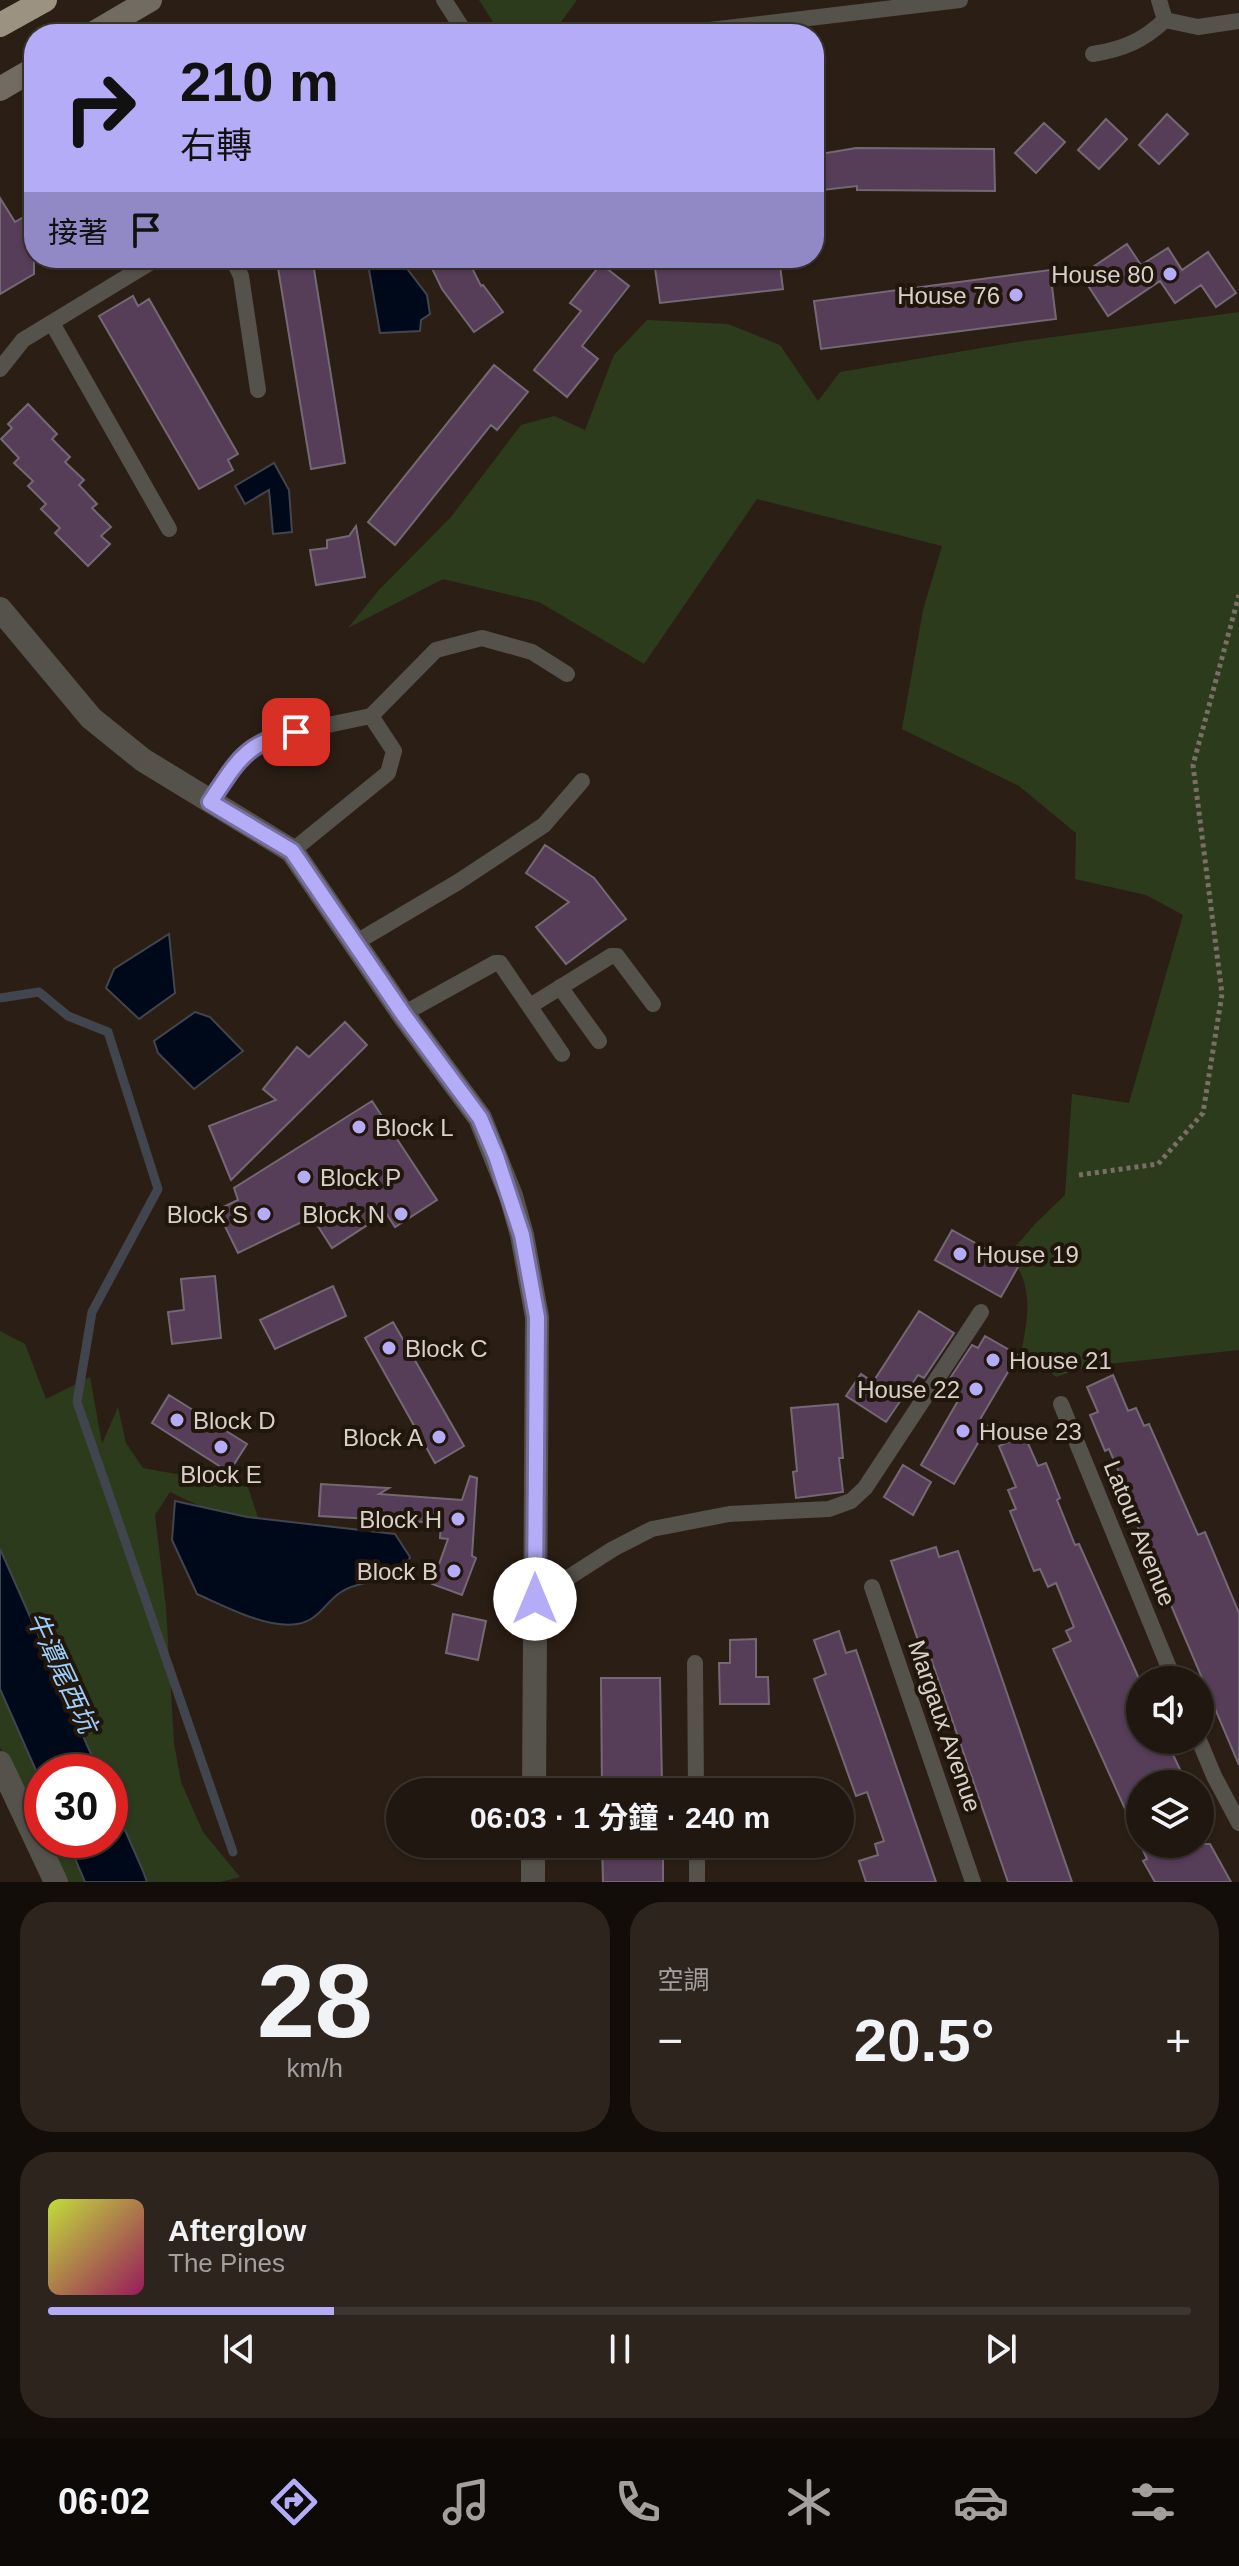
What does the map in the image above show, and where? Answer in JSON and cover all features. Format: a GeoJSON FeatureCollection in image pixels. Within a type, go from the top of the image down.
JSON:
{"type":"FeatureCollection","features":[{"type":"Feature","properties":{"kind":"highway"},"geometry":{"type":"LineString","coordinates":[[0,25],[45,0]]}},
{"type":"Feature","properties":{"kind":"street"},"geometry":{"type":"LineString","coordinates":[[109,24],[150,0]]}},
{"type":"Feature","properties":{"kind":"street"},"geometry":{"type":"LineString","coordinates":[[0,89],[24,75]]}},
{"type":"Feature","properties":{"kind":"street"},"geometry":{"type":"LineString","coordinates":[[0,609],[91,718],[143,760],[292,851],[403,1014],[480,1118],[522,1235],[537,1317],[534,1778]]}},
{"type":"Feature","properties":{"kind":"street"},"geometry":{"type":"LineString","coordinates":[[0,1763],[56,1882]]}},
{"type":"Feature","properties":{"kind":"street"},"geometry":{"type":"LineString","coordinates":[[533,1858],[533,1882]]}},
{"type":"Feature","properties":{"kind":"lane"},"geometry":{"type":"LineString","coordinates":[[444,0],[460,24]]}},
{"type":"Feature","properties":{"kind":"lane"},"geometry":{"type":"LineString","coordinates":[[760,24],[960,0]]}},
{"type":"Feature","properties":{"kind":"lane"},"geometry":{"type":"LineString","coordinates":[[1159,0],[1165,20]]}},
{"type":"Feature","properties":{"kind":"lane"},"geometry":{"type":"LineString","coordinates":[[1165,20],[1198,27],[1239,21]]}},
{"type":"Feature","properties":{"kind":"lane"},"geometry":{"type":"LineString","coordinates":[[1093,54],[1123,49],[1138,42],[1165,20]]}},
{"type":"Feature","properties":{"kind":"lane"},"geometry":{"type":"LineString","coordinates":[[0,369],[23,340],[142,268]]}},
{"type":"Feature","properties":{"kind":"lane"},"geometry":{"type":"LineString","coordinates":[[237,268],[241,276],[258,390]]}},
{"type":"Feature","properties":{"kind":"lane"},"geometry":{"type":"LineString","coordinates":[[52,323],[169,529]]}},
{"type":"Feature","properties":{"kind":"lane"},"geometry":{"type":"LineString","coordinates":[[210,802],[240,757],[270,737],[371,716],[436,650],[482,638],[532,652],[567,674]]}},
{"type":"Feature","properties":{"kind":"lane"},"geometry":{"type":"LineString","coordinates":[[292,851],[388,773],[394,751],[371,716]]}},
{"type":"Feature","properties":{"kind":"lane"},"geometry":{"type":"LineString","coordinates":[[355,943],[458,882],[544,825],[582,781]]}},
{"type":"Feature","properties":{"kind":"lane"},"geometry":{"type":"LineString","coordinates":[[530,1006],[607,958],[617,956],[653,1004]]}},
{"type":"Feature","properties":{"kind":"lane"},"geometry":{"type":"LineString","coordinates":[[403,1014],[495,963],[504,967],[562,1054]]}},
{"type":"Feature","properties":{"kind":"lane"},"geometry":{"type":"LineString","coordinates":[[560,987],[599,1041]]}},
{"type":"Feature","properties":{"kind":"lane"},"geometry":{"type":"LineString","coordinates":[[535,1599],[613,1549],[652,1529],[729,1514],[829,1509],[851,1501],[865,1488],[981,1312]]}},
{"type":"Feature","properties":{"kind":"lane","name":"Latour Avenue"},"geometry":{"type":"LineString","coordinates":[[1061,1404],[1168,1666]]}},
{"type":"Feature","properties":{"kind":"lane","name":"Margaux Avenue"},"geometry":{"type":"LineString","coordinates":[[872,1587],[973,1882]]}},
{"type":"Feature","properties":{"kind":"lane"},"geometry":{"type":"LineString","coordinates":[[695,1663],[696,1778]]}},
{"type":"Feature","properties":{"kind":"lane"},"geometry":{"type":"LineString","coordinates":[[1205,1754],[1239,1823]]}},
{"type":"Feature","properties":{"kind":"lane"},"geometry":{"type":"LineString","coordinates":[[697,1858],[697,1882]]}},
{"type":"Feature","properties":{"kind":"path"},"geometry":{"type":"LineString","coordinates":[[1079,1175],[1158,1164],[1203,1113],[1222,994],[1193,765],[1239,595]]}},
{"type":"Feature","properties":{"kind":"green space"},"geometry":{"type":"Polygon","coordinates":[[[479,0],[577,0],[559,24],[495,24],[479,0]]]}},
{"type":"Feature","properties":{"kind":"green space"},"geometry":{"type":"Polygon","coordinates":[[[1239,312],[1239,1350],[1089,1366],[1056,1377],[1022,1348],[1026,1288],[1009,1254],[1065,1195],[1072,1094],[1129,1103],[1183,915],[1146,895],[1075,879],[1076,833],[1019,786],[902,729],[923,610],[942,546],[757,499],[644,664],[539,602],[443,579],[348,628],[379,590],[451,517],[521,425],[554,416],[585,430],[614,355],[647,320],[728,324],[780,345],[818,401],[840,372],[1017,342],[1239,312]]]}},
{"type":"Feature","properties":{"kind":"green space"},"geometry":{"type":"Polygon","coordinates":[[[0,1331],[25,1344],[46,1399],[90,1377],[102,1444],[118,1407],[126,1443],[143,1468],[248,1487],[264,1536],[170,1492],[155,1515],[166,1608],[174,1743],[181,1782],[203,1832],[240,1877],[220,1882],[147,1882],[128,1838],[128,1754],[91,1754],[0,1549],[0,1331]]]}},
{"type":"Feature","properties":{"kind":"green space"},"geometry":{"type":"Polygon","coordinates":[[[0,1689],[29,1754],[24,1754],[24,1800],[0,1747],[0,1689]]]}},
{"type":"Feature","properties":{"kind":"green space"},"geometry":{"type":"Polygon","coordinates":[[[50,1858],[75,1858],[85,1882],[61,1882],[50,1858]]]}},
{"type":"Feature","properties":{"kind":"water"},"geometry":{"type":"Polygon","coordinates":[[[369,268],[407,268],[427,295],[430,314],[421,320],[420,331],[380,333],[369,268]]]}},
{"type":"Feature","properties":{"kind":"water"},"geometry":{"type":"Polygon","coordinates":[[[274,463],[289,490],[292,532],[273,534],[269,490],[245,504],[235,486],[274,463]]]}},
{"type":"Feature","properties":{"kind":"water"},"geometry":{"type":"Polygon","coordinates":[[[169,934],[175,993],[139,1019],[106,988],[114,969],[169,934]]]}},
{"type":"Feature","properties":{"kind":"water"},"geometry":{"type":"Polygon","coordinates":[[[195,1012],[210,1017],[243,1051],[194,1089],[158,1053],[154,1041],[195,1012]]]}},
{"type":"Feature","properties":{"kind":"water"},"geometry":{"type":"Polygon","coordinates":[[[175,1501],[247,1517],[395,1534],[410,1557],[401,1578],[348,1588],[305,1622],[273,1623],[197,1594],[172,1540],[175,1501]]]}},
{"type":"Feature","properties":{"kind":"water"},"geometry":{"type":"Polygon","coordinates":[[[0,1549],[91,1754],[29,1754],[0,1689],[0,1549]]]}},
{"type":"Feature","properties":{"kind":"water"},"geometry":{"type":"Polygon","coordinates":[[[128,1837],[147,1882],[85,1882],[75,1858],[128,1858],[128,1837]]]}},
{"type":"Feature","properties":{"kind":"building"},"geometry":{"type":"Polygon","coordinates":[[[1167,114],[1188,134],[1159,164],[1139,145],[1167,114]]]}},
{"type":"Feature","properties":{"kind":"building"},"geometry":{"type":"Polygon","coordinates":[[[1106,119],[1127,139],[1099,169],[1078,150],[1106,119]]]}},
{"type":"Feature","properties":{"kind":"building"},"geometry":{"type":"Polygon","coordinates":[[[1044,123],[1065,142],[1036,173],[1015,153],[1044,123]]]}},
{"type":"Feature","properties":{"kind":"building"},"geometry":{"type":"Polygon","coordinates":[[[856,148],[994,149],[995,191],[857,190],[857,186],[824,190],[824,153],[856,148]]]}},
{"type":"Feature","properties":{"kind":"building"},"geometry":{"type":"Polygon","coordinates":[[[0,198],[15,222],[24,217],[24,268],[34,268],[34,274],[0,294],[0,198]]]}},
{"type":"Feature","properties":{"kind":"building"},"geometry":{"type":"Polygon","coordinates":[[[1127,244],[1141,265],[1168,248],[1182,270],[1208,252],[1236,293],[1216,307],[1201,285],[1175,303],[1160,281],[1108,316],[1081,275],[1127,244]]]}},
{"type":"Feature","properties":{"kind":"building"},"geometry":{"type":"Polygon","coordinates":[[[278,268],[314,268],[345,463],[311,469],[278,268]]]}},
{"type":"Feature","properties":{"kind":"building"},"geometry":{"type":"Polygon","coordinates":[[[432,268],[472,268],[481,286],[503,312],[474,332],[442,289],[432,268]]]}},
{"type":"Feature","properties":{"kind":"building"},"geometry":{"type":"Polygon","coordinates":[[[598,268],[606,268],[629,286],[582,346],[598,359],[567,397],[534,370],[581,311],[570,303],[598,268]]]}},
{"type":"Feature","properties":{"kind":"building"},"geometry":{"type":"Polygon","coordinates":[[[655,268],[780,268],[783,289],[660,303],[655,268]]]}},
{"type":"Feature","properties":{"kind":"building"},"geometry":{"type":"Polygon","coordinates":[[[1050,270],[1056,319],[821,349],[814,301],[1050,270]]]}},
{"type":"Feature","properties":{"kind":"building"},"geometry":{"type":"Polygon","coordinates":[[[133,296],[138,306],[149,299],[238,454],[228,460],[233,470],[199,489],[99,316],[133,296]]]}},
{"type":"Feature","properties":{"kind":"building"},"geometry":{"type":"Polygon","coordinates":[[[494,365],[528,392],[497,430],[491,425],[395,545],[368,522],[494,365]]]}},
{"type":"Feature","properties":{"kind":"building"},"geometry":{"type":"Polygon","coordinates":[[[28,404],[57,434],[52,439],[70,457],[65,462],[84,480],[79,485],[97,504],[92,508],[111,527],[101,536],[110,544],[88,566],[55,533],[60,528],[41,509],[46,504],[28,486],[33,481],[14,463],[19,458],[1,439],[12,428],[8,424],[28,404]]]}},
{"type":"Feature","properties":{"kind":"building"},"geometry":{"type":"Polygon","coordinates":[[[356,526],[365,577],[316,585],[310,550],[327,548],[327,540],[349,536],[356,526]]]}},
{"type":"Feature","properties":{"kind":"building"},"geometry":{"type":"Polygon","coordinates":[[[545,845],[594,878],[626,919],[566,964],[536,927],[569,902],[526,873],[545,845]]]}},
{"type":"Feature","properties":{"kind":"building"},"geometry":{"type":"Polygon","coordinates":[[[345,1022],[367,1045],[231,1180],[209,1126],[276,1100],[263,1089],[297,1047],[309,1057],[345,1022]]]}},
{"type":"Feature","properties":{"kind":"building"},"geometry":{"type":"Polygon","coordinates":[[[372,1101],[437,1200],[395,1227],[386,1213],[332,1248],[312,1217],[238,1253],[217,1210],[238,1200],[234,1188],[372,1101]]]}},
{"type":"Feature","properties":{"kind":"building"},"geometry":{"type":"Polygon","coordinates":[[[952,1230],[1018,1267],[1001,1297],[935,1260],[952,1230]]]}},
{"type":"Feature","properties":{"kind":"building"},"geometry":{"type":"Polygon","coordinates":[[[215,1276],[221,1338],[172,1344],[168,1312],[184,1310],[181,1279],[215,1276]]]}},
{"type":"Feature","properties":{"kind":"building"},"geometry":{"type":"Polygon","coordinates":[[[333,1286],[346,1316],[275,1349],[260,1320],[333,1286]]]}},
{"type":"Feature","properties":{"kind":"building"},"geometry":{"type":"Polygon","coordinates":[[[919,1311],[954,1333],[924,1378],[918,1375],[886,1422],[846,1396],[861,1374],[873,1382],[919,1311]]]}},
{"type":"Feature","properties":{"kind":"building"},"geometry":{"type":"Polygon","coordinates":[[[393,1322],[464,1446],[435,1463],[365,1338],[393,1322]]]}},
{"type":"Feature","properties":{"kind":"building"},"geometry":{"type":"Polygon","coordinates":[[[985,1336],[1018,1355],[979,1421],[988,1426],[954,1484],[921,1465],[959,1399],[943,1389],[972,1345],[978,1348],[985,1336]]]}},
{"type":"Feature","properties":{"kind":"building"},"geometry":{"type":"Polygon","coordinates":[[[1113,1375],[1128,1411],[1136,1408],[1144,1426],[1149,1424],[1198,1535],[1205,1532],[1239,1613],[1239,1765],[1214,1706],[1214,1666],[1197,1666],[1137,1525],[1141,1523],[1109,1449],[1105,1451],[1090,1415],[1098,1412],[1087,1387],[1113,1375]]]}},
{"type":"Feature","properties":{"kind":"building"},"geometry":{"type":"Polygon","coordinates":[[[169,1395],[247,1444],[229,1472],[152,1423],[169,1395]]]}},
{"type":"Feature","properties":{"kind":"building"},"geometry":{"type":"Polygon","coordinates":[[[838,1404],[843,1492],[796,1498],[793,1472],[797,1471],[791,1408],[838,1404]]]}},
{"type":"Feature","properties":{"kind":"building"},"geometry":{"type":"Polygon","coordinates":[[[1020,1437],[1023,1443],[1027,1441],[1038,1466],[1046,1463],[1075,1545],[1079,1544],[1133,1666],[1126,1666],[1126,1754],[1173,1754],[1180,1770],[1126,1770],[1126,1811],[1053,1649],[1071,1641],[1066,1631],[1074,1627],[1056,1583],[1048,1587],[1040,1569],[1034,1571],[1010,1511],[1016,1509],[1008,1490],[1016,1487],[999,1446],[1020,1437]]]}},
{"type":"Feature","properties":{"kind":"building"},"geometry":{"type":"Polygon","coordinates":[[[903,1465],[931,1482],[913,1515],[884,1497],[903,1465]]]}},
{"type":"Feature","properties":{"kind":"building"},"geometry":{"type":"Polygon","coordinates":[[[470,1476],[477,1478],[472,1556],[476,1558],[462,1595],[432,1584],[448,1539],[440,1538],[441,1523],[319,1516],[321,1484],[389,1488],[379,1494],[462,1500],[470,1476]]]}},
{"type":"Feature","properties":{"kind":"building"},"geometry":{"type":"Polygon","coordinates":[[[936,1547],[939,1557],[958,1551],[1072,1882],[1008,1882],[928,1650],[922,1652],[891,1561],[936,1547]]]}},
{"type":"Feature","properties":{"kind":"building"},"geometry":{"type":"Polygon","coordinates":[[[453,1614],[486,1621],[478,1660],[446,1653],[453,1614]]]}},
{"type":"Feature","properties":{"kind":"building"},"geometry":{"type":"Polygon","coordinates":[[[839,1631],[846,1653],[856,1650],[936,1882],[866,1882],[859,1861],[878,1855],[875,1844],[884,1841],[867,1792],[856,1796],[854,1778],[850,1778],[814,1679],[826,1674],[814,1640],[839,1631]]]}},
{"type":"Feature","properties":{"kind":"building"},"geometry":{"type":"Polygon","coordinates":[[[756,1639],[756,1677],[768,1677],[769,1704],[720,1704],[719,1663],[730,1663],[730,1640],[756,1639]]]}},
{"type":"Feature","properties":{"kind":"building"},"geometry":{"type":"Polygon","coordinates":[[[601,1678],[660,1678],[662,1778],[602,1778],[601,1678]]]}},
{"type":"Feature","properties":{"kind":"building"},"geometry":{"type":"Polygon","coordinates":[[[1214,1851],[1231,1882],[1155,1882],[1143,1861],[1214,1858],[1214,1851]]]}},
{"type":"Feature","properties":{"kind":"building"},"geometry":{"type":"Polygon","coordinates":[[[602,1858],[663,1858],[663,1882],[603,1882],[602,1858]]]}},
{"type":"Feature","properties":{"kind":"waterway"},"geometry":{"type":"LineString","coordinates":[[0,998],[39,992],[68,1016],[108,1032],[158,1189],[92,1312],[77,1402],[233,1852]]}},
{"type":"Feature","properties":{"kind":"place","name":"House 80"},"geometry":{"type":"Point","coordinates":[1170,274]}},
{"type":"Feature","properties":{"kind":"place","name":"House 76"},"geometry":{"type":"Point","coordinates":[1016,295]}},
{"type":"Feature","properties":{"kind":"place","name":"Block L"},"geometry":{"type":"Point","coordinates":[359,1127]}},
{"type":"Feature","properties":{"kind":"place","name":"Block P"},"geometry":{"type":"Point","coordinates":[304,1177]}},
{"type":"Feature","properties":{"kind":"place","name":"Block S"},"geometry":{"type":"Point","coordinates":[264,1214]}},
{"type":"Feature","properties":{"kind":"place","name":"Block N"},"geometry":{"type":"Point","coordinates":[401,1214]}},
{"type":"Feature","properties":{"kind":"place","name":"House 19"},"geometry":{"type":"Point","coordinates":[960,1254]}},
{"type":"Feature","properties":{"kind":"place","name":"Block C"},"geometry":{"type":"Point","coordinates":[389,1348]}},
{"type":"Feature","properties":{"kind":"place","name":"House 21"},"geometry":{"type":"Point","coordinates":[993,1360]}},
{"type":"Feature","properties":{"kind":"place","name":"House 22"},"geometry":{"type":"Point","coordinates":[976,1389]}},
{"type":"Feature","properties":{"kind":"place","name":"Block D"},"geometry":{"type":"Point","coordinates":[177,1420]}},
{"type":"Feature","properties":{"kind":"place","name":"House 23"},"geometry":{"type":"Point","coordinates":[963,1431]}},
{"type":"Feature","properties":{"kind":"place","name":"Block A"},"geometry":{"type":"Point","coordinates":[439,1437]}},
{"type":"Feature","properties":{"kind":"place","name":"Block E"},"geometry":{"type":"Point","coordinates":[221,1447]}},
{"type":"Feature","properties":{"kind":"place","name":"Block H"},"geometry":{"type":"Point","coordinates":[458,1519]}},
{"type":"Feature","properties":{"kind":"place","name":"Block B"},"geometry":{"type":"Point","coordinates":[454,1571]}},
{"type":"Feature","properties":{"kind":"route"},"geometry":{"type":"LineString","coordinates":[[296,732],[270,737],[240,757],[210,802],[292,851],[403,1014],[480,1118],[496,1156],[522,1235],[537,1317],[535,1599]]}},
{"type":"Feature","properties":{"kind":"water label","name":"牛潭尾西坑"},"geometry":{"type":"Point","coordinates":[62,1672]}}]}
